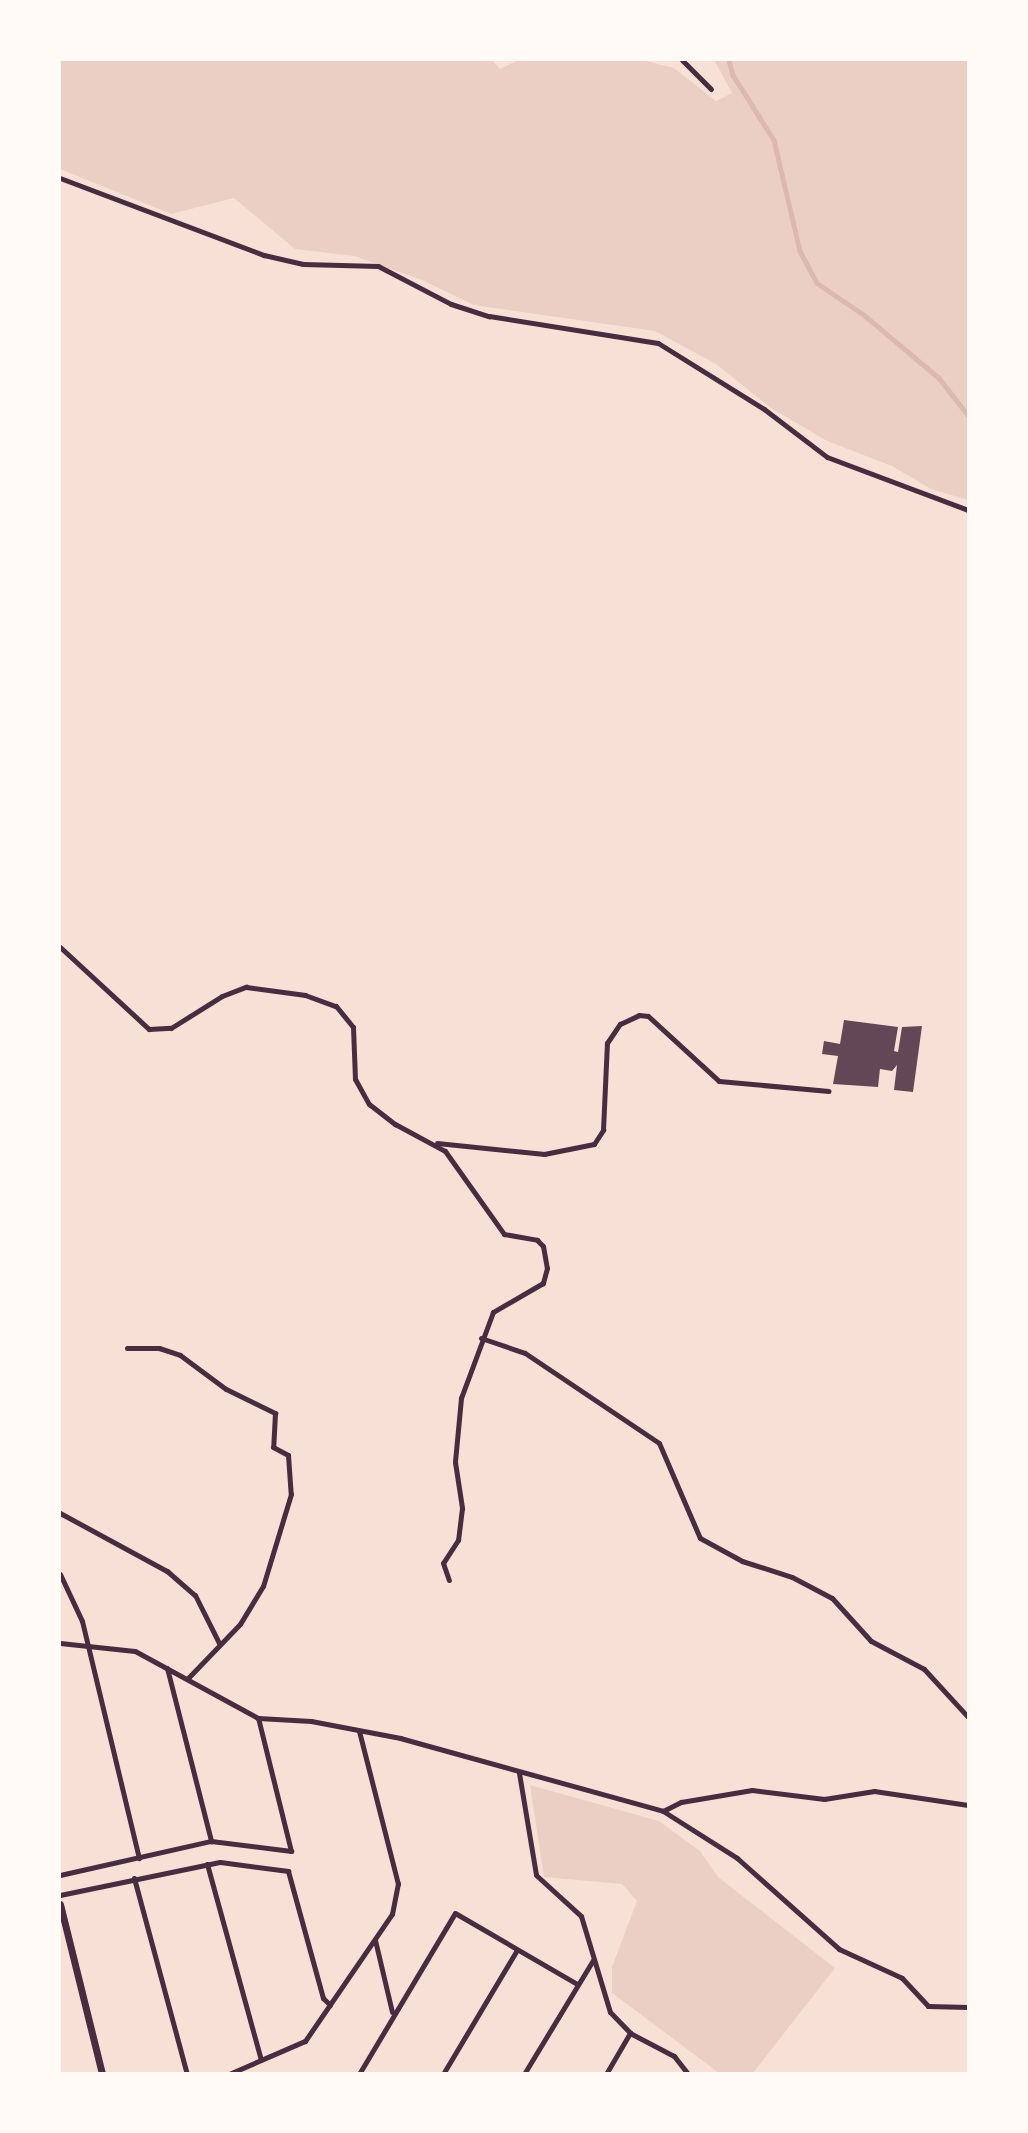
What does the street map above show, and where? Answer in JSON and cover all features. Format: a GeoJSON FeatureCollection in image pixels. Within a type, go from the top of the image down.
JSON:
{"type":"FeatureCollection","features":[{"type":"Feature","properties":{"kind":"street"},"geometry":{"type":"LineString","coordinates":[[682,60],[711,89]]}},
{"type":"Feature","properties":{"kind":"street"},"geometry":{"type":"LineString","coordinates":[[60,178],[264,255],[303,264],[378,266],[452,304],[489,316],[658,343],[764,409],[834,460],[968,510]]}},
{"type":"Feature","properties":{"kind":"street"},"geometry":{"type":"LineString","coordinates":[[60,947],[149,1028],[172,1028],[222,996],[246,987],[305,995],[336,1006],[353,1027],[355,1079],[363,1096],[394,1124],[434,1142],[445,1151],[504,1234],[537,1240],[545,1251],[543,1283],[493,1312],[481,1338],[461,1398],[454,1462],[462,1508],[457,1543],[443,1563],[449,1580]]}},
{"type":"Feature","properties":{"kind":"street"},"geometry":{"type":"LineString","coordinates":[[434,1142],[544,1154],[594,1144],[603,1130],[607,1043],[620,1024],[639,1014],[648,1016],[719,1081],[830,1091]]}},
{"type":"Feature","properties":{"kind":"street"},"geometry":{"type":"LineString","coordinates":[[481,1338],[525,1353],[660,1443],[700,1538],[742,1561],[792,1577],[832,1598],[871,1641],[924,1669],[968,1717]]}},
{"type":"Feature","properties":{"kind":"street"},"geometry":{"type":"LineString","coordinates":[[127,1349],[159,1348],[180,1355],[226,1389],[275,1413],[273,1447],[288,1455],[291,1494],[271,1567],[240,1624],[187,1679]]}},
{"type":"Feature","properties":{"kind":"street"},"geometry":{"type":"LineString","coordinates":[[60,1513],[167,1571],[195,1595],[219,1643]]}},
{"type":"Feature","properties":{"kind":"street"},"geometry":{"type":"LineString","coordinates":[[60,1574],[78,1611],[139,1858]]}},
{"type":"Feature","properties":{"kind":"street"},"geometry":{"type":"LineString","coordinates":[[60,1643],[135,1651],[258,1718],[311,1721],[400,1738],[663,1811],[737,1858],[839,1949],[902,1978],[928,2006],[968,2007]]}},
{"type":"Feature","properties":{"kind":"street"},"geometry":{"type":"LineString","coordinates":[[167,1668],[211,1841]]}},
{"type":"Feature","properties":{"kind":"street"},"geometry":{"type":"LineString","coordinates":[[60,1875],[211,1841],[291,1851],[258,1718]]}},
{"type":"Feature","properties":{"kind":"street"},"geometry":{"type":"LineString","coordinates":[[229,2074],[305,2041],[392,1914],[398,1884],[359,1731]]}},
{"type":"Feature","properties":{"kind":"street"},"geometry":{"type":"LineString","coordinates":[[519,1773],[538,1881],[581,1916],[610,2012],[630,2032],[674,2056],[688,2074]]}},
{"type":"Feature","properties":{"kind":"street"},"geometry":{"type":"LineString","coordinates":[[663,1811],[681,1802],[752,1790],[815,1799],[874,1791],[968,1805]]}},
{"type":"Feature","properties":{"kind":"street"},"geometry":{"type":"LineString","coordinates":[[60,1895],[207,1864],[288,1871],[323,1998],[330,2005]]}},
{"type":"Feature","properties":{"kind":"street"},"geometry":{"type":"LineString","coordinates":[[207,1864],[261,2060]]}},
{"type":"Feature","properties":{"kind":"street"},"geometry":{"type":"LineString","coordinates":[[134,1878],[187,2074]]}},
{"type":"Feature","properties":{"kind":"street"},"geometry":{"type":"LineString","coordinates":[[60,1904],[102,2074]]}},
{"type":"Feature","properties":{"kind":"street"},"geometry":{"type":"LineString","coordinates":[[359,2074],[392,2012],[455,1913],[577,1984]]}},
{"type":"Feature","properties":{"kind":"street"},"geometry":{"type":"LineString","coordinates":[[375,1940],[392,2012]]}},
{"type":"Feature","properties":{"kind":"street"},"geometry":{"type":"LineString","coordinates":[[443,2074],[517,1950]]}},
{"type":"Feature","properties":{"kind":"street"},"geometry":{"type":"LineString","coordinates":[[524,2074],[593,1960]]}},
{"type":"Feature","properties":{"kind":"street"},"geometry":{"type":"LineString","coordinates":[[606,2074],[630,2032]]}},
{"type":"Feature","properties":{"kind":"shaded area"},"geometry":{"type":"Polygon","coordinates":[[[60,60],[492,60],[500,69],[518,60],[642,60],[674,68],[716,101],[732,93],[714,60],[968,60],[968,500],[931,489],[892,466],[827,441],[771,408],[716,364],[655,331],[474,305],[422,280],[354,256],[295,249],[234,198],[171,214],[60,169],[60,60]]]}},
{"type":"Feature","properties":{"kind":"shaded area"},"geometry":{"type":"Polygon","coordinates":[[[530,1785],[659,1821],[700,1851],[718,1877],[835,1968],[753,2073],[719,2073],[612,1993],[612,1967],[637,1901],[622,1884],[544,1877],[530,1785]]]}},
{"type":"Feature","properties":{"kind":"building"},"geometry":{"type":"Polygon","coordinates":[[[844,1020],[898,1027],[894,1051],[898,1052],[902,1027],[922,1026],[913,1092],[894,1090],[897,1065],[892,1071],[880,1069],[878,1087],[833,1084],[838,1056],[822,1054],[824,1041],[840,1044],[844,1020]]]}},
{"type":"Feature","properties":{"kind":"waterway"},"geometry":{"type":"LineString","coordinates":[[729,60],[733,75],[774,140],[800,251],[817,283],[864,315],[939,378],[968,415]]}}]}
